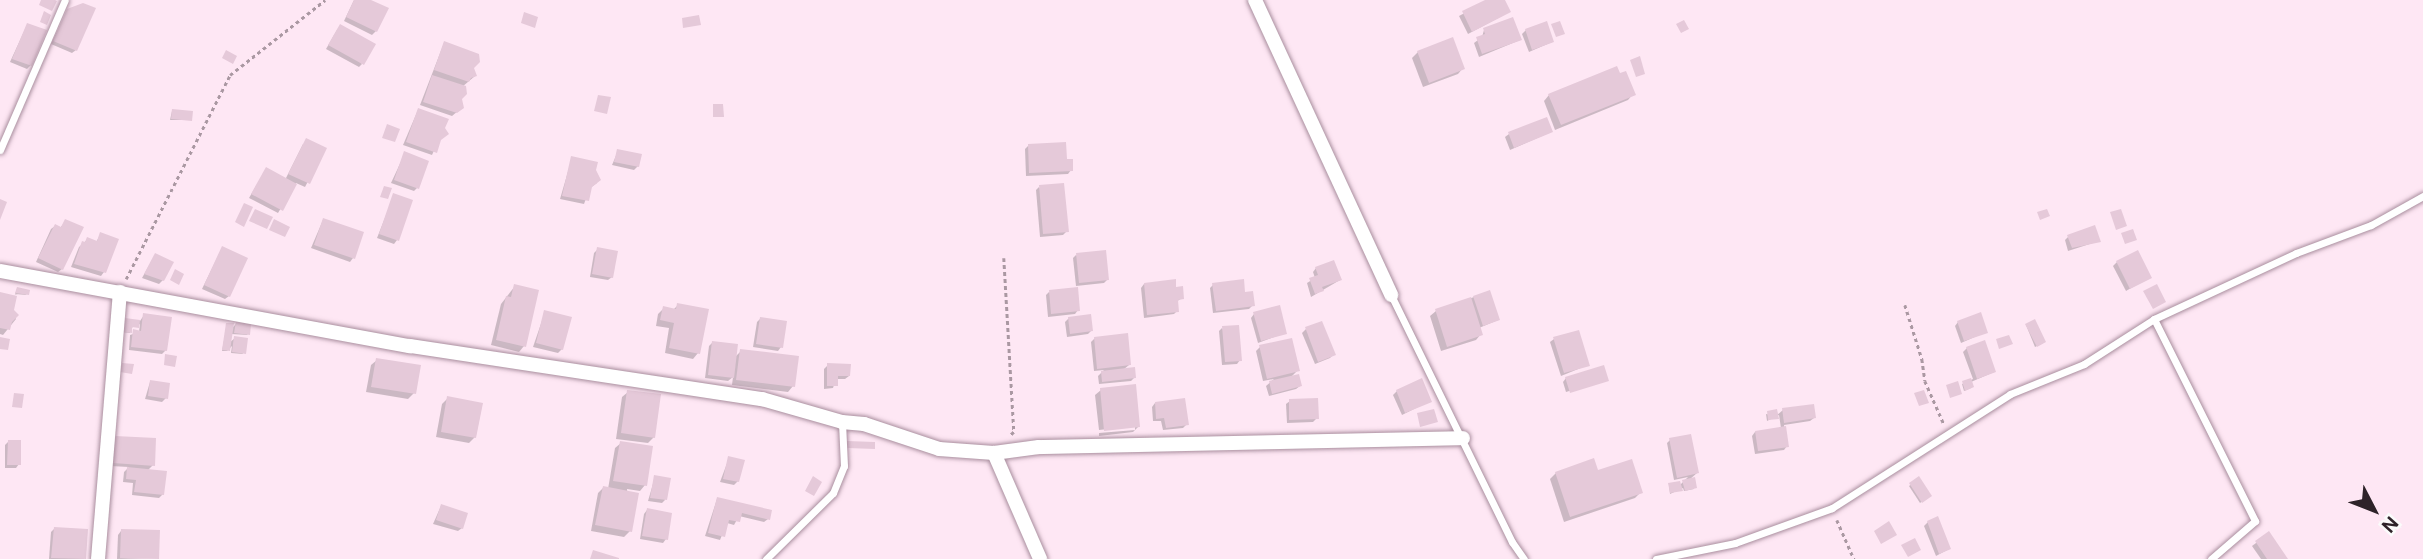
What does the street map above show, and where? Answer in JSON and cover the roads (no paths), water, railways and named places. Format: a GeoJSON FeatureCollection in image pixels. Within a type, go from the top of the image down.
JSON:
{"type":"FeatureCollection","features":[{"type":"Feature","properties":{"kind":"street"},"geometry":{"type":"LineString","coordinates":[[1255,0],[1391,295]]}},
{"type":"Feature","properties":{"kind":"street"},"geometry":{"type":"LineString","coordinates":[[0,271],[418,347],[762,399],[842,422],[864,424],[939,449],[994,453],[1039,447],[1463,438]]}},
{"type":"Feature","properties":{"kind":"street"},"geometry":{"type":"LineString","coordinates":[[98,559],[120,292]]}},
{"type":"Feature","properties":{"kind":"street"},"geometry":{"type":"LineString","coordinates":[[994,453],[1041,559]]}},
{"type":"Feature","properties":{"kind":"lane"},"geometry":{"type":"LineString","coordinates":[[0,150],[65,0]]}},
{"type":"Feature","properties":{"kind":"lane"},"geometry":{"type":"LineString","coordinates":[[1656,559],[1735,543],[1832,508],[2010,394],[2084,364],[2154,319],[2296,253],[2371,225],[2423,196]]}},
{"type":"Feature","properties":{"kind":"lane"},"geometry":{"type":"LineString","coordinates":[[1391,295],[1512,542],[1524,559]]}},
{"type":"Feature","properties":{"kind":"lane"},"geometry":{"type":"LineString","coordinates":[[2154,319],[2255,522],[2211,559]]}},
{"type":"Feature","properties":{"kind":"lane"},"geometry":{"type":"LineString","coordinates":[[766,559],[833,493],[844,466],[842,422]]}}]}
